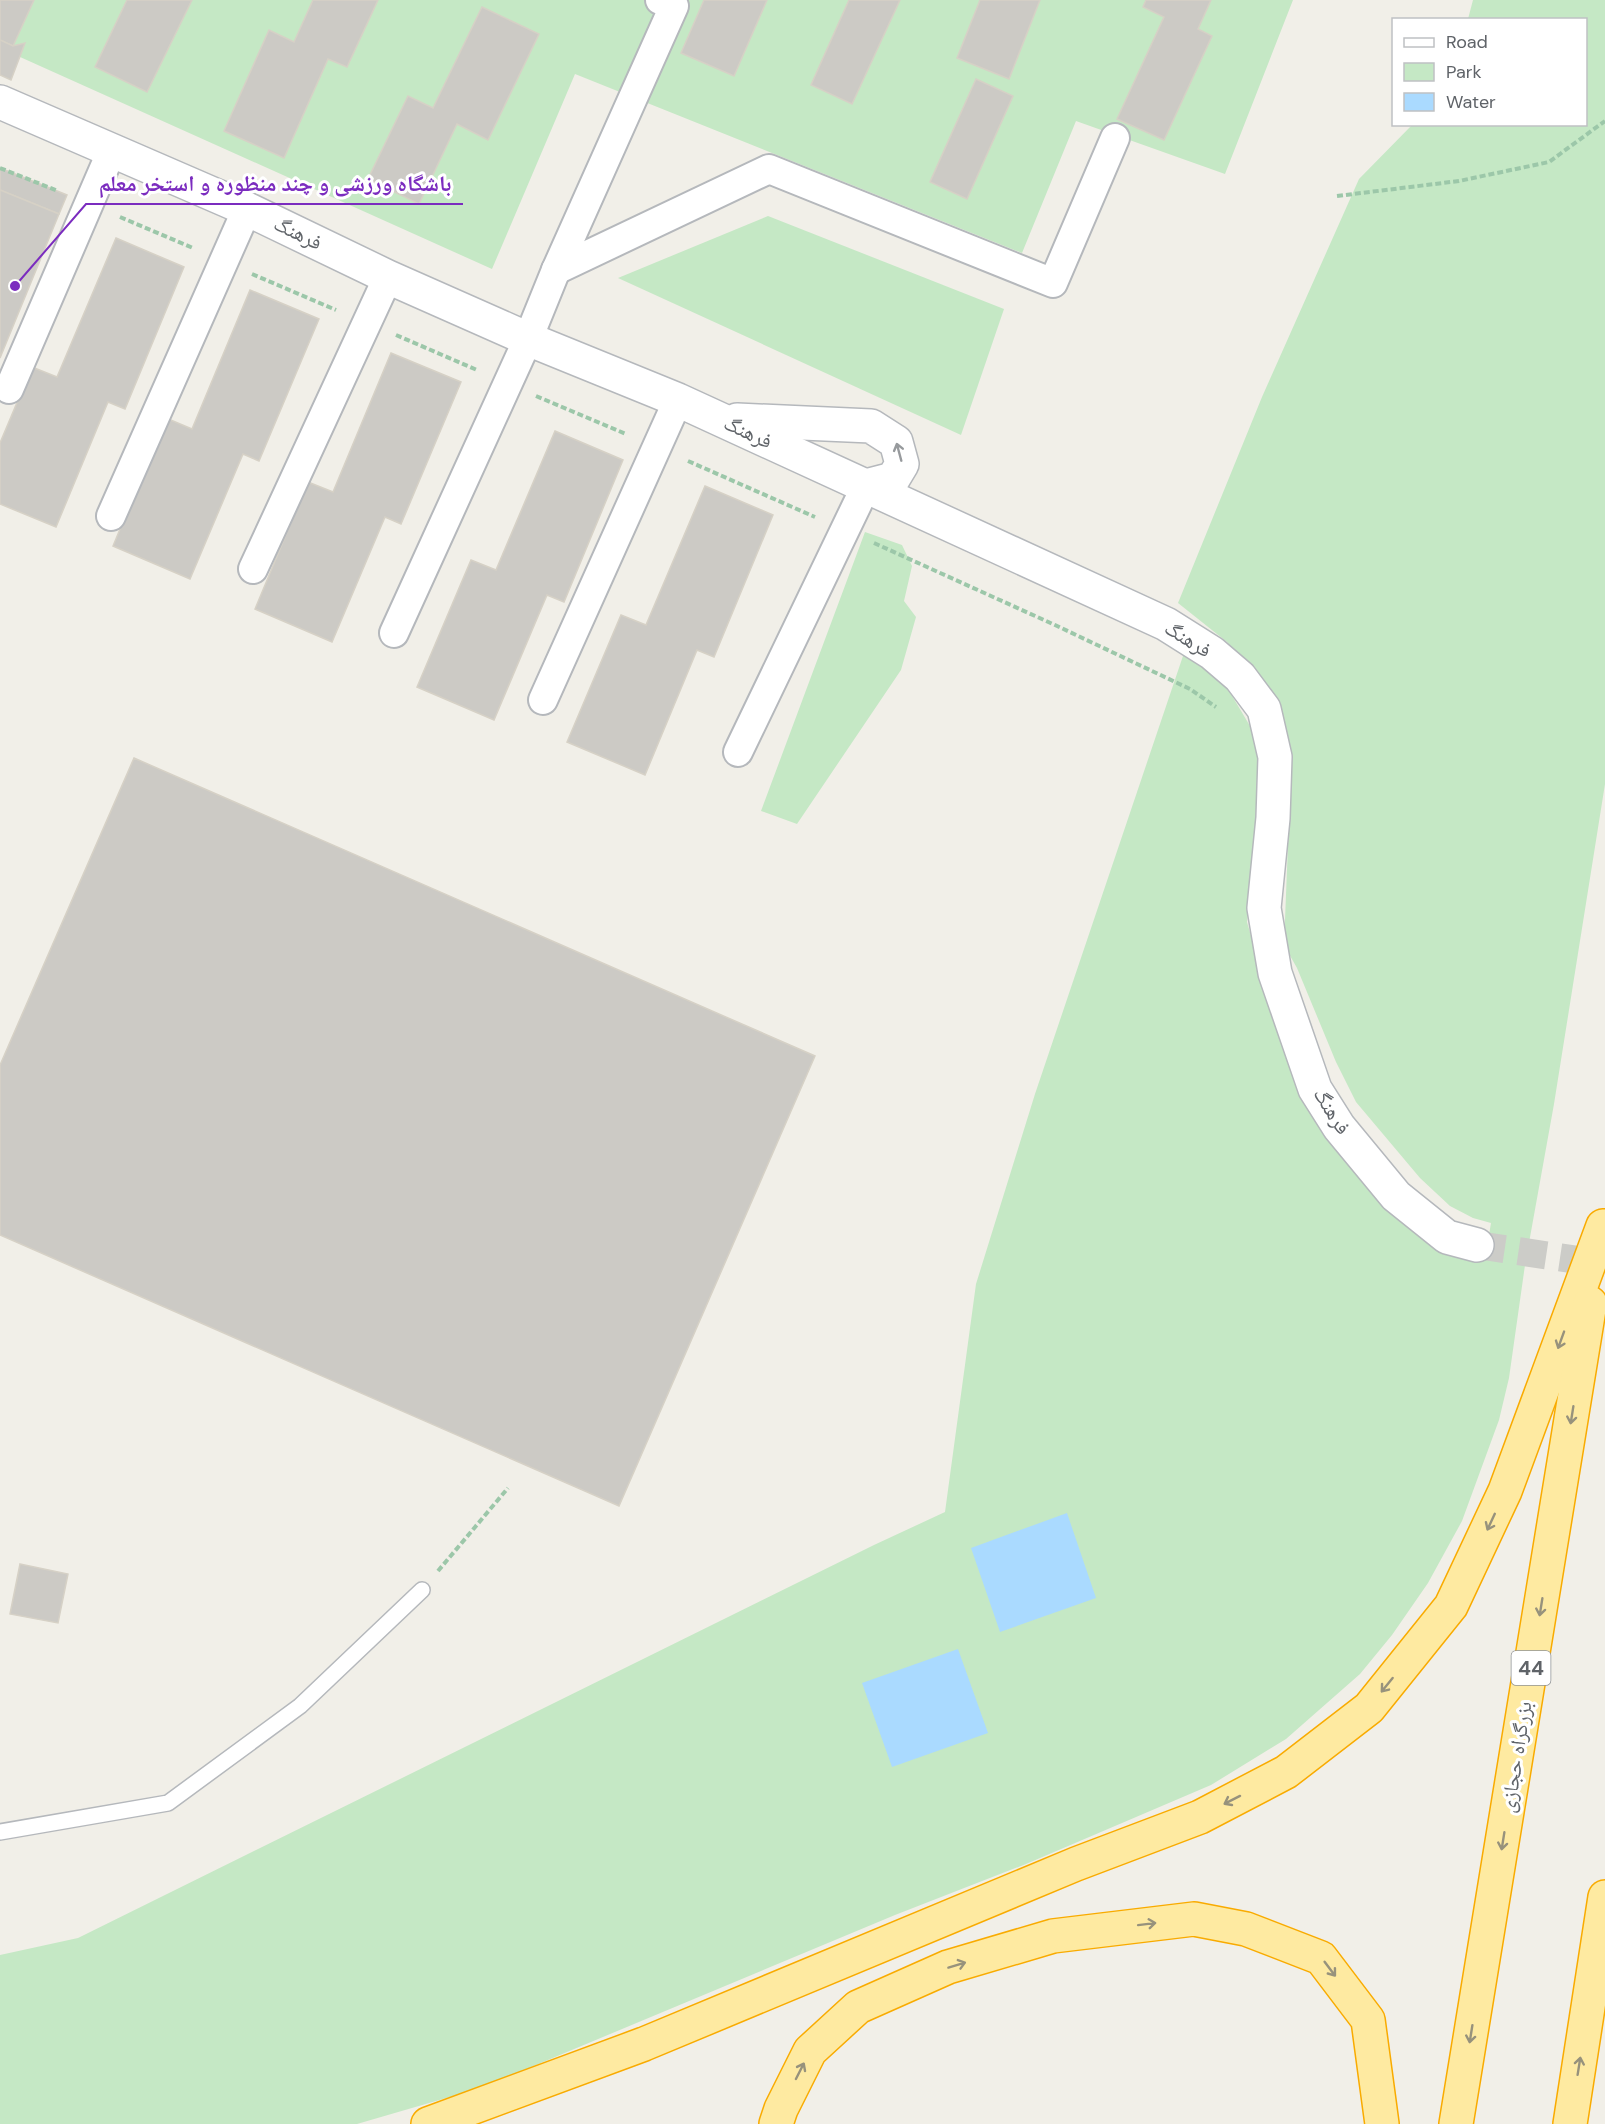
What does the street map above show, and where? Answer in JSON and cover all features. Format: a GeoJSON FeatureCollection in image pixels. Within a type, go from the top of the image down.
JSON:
{"type":"FeatureCollection","features":[{"type":"Feature","properties":{"kind":"highway"},"geometry":{"type":"LineString","coordinates":[[428,2124],[644,2044],[1065,1869],[1200,1817],[1286,1772],[1369,1708],[1451,1606],[1505,1491],[1604,1219]]}},
{"type":"Feature","properties":{"kind":"highway","name":"بزرگراه حجازی"},"geometry":{"type":"LineString","coordinates":[[1456,2124],[1604,1219]]}},
{"type":"Feature","properties":{"kind":"highway"},"geometry":{"type":"LineString","coordinates":[[1570,2124],[1605,1898]]}},
{"type":"Feature","properties":{"kind":"highway"},"geometry":{"type":"LineString","coordinates":[[776,2124],[810,2050],[858,2007],[948,1967],[1053,1936],[1194,1919],[1246,1929],[1321,1958],[1368,2020],[1382,2124]]}},
{"type":"Feature","properties":{"kind":"street"},"geometry":{"type":"LineString","coordinates":[[394,633],[508,384],[556,270],[674,6],[660,0]]}},
{"type":"Feature","properties":{"kind":"street","name":"فرهنگ"},"geometry":{"type":"LineString","coordinates":[[0,102],[247,209],[388,277],[528,339],[678,400],[1166,624],[1212,653],[1240,677],[1264,709],[1275,757],[1273,818],[1264,908],[1275,973],[1316,1089],[1339,1127],[1396,1196],[1447,1237],[1477,1245]]}},
{"type":"Feature","properties":{"kind":"street"},"geometry":{"type":"LineString","coordinates":[[556,270],[769,169],[1053,283],[1115,138]]}},
{"type":"Feature","properties":{"kind":"street"},"geometry":{"type":"LineString","coordinates":[[9,388],[112,150]]}},
{"type":"Feature","properties":{"kind":"street"},"geometry":{"type":"LineString","coordinates":[[111,516],[247,209]]}},
{"type":"Feature","properties":{"kind":"street"},"geometry":{"type":"LineString","coordinates":[[253,569],[388,277]]}},
{"type":"Feature","properties":{"kind":"street"},"geometry":{"type":"LineString","coordinates":[[543,700],[678,400]]}},
{"type":"Feature","properties":{"kind":"street"},"geometry":{"type":"LineString","coordinates":[[720,420],[872,426],[896,442],[902,464],[893,479],[866,486],[738,752]]}},
{"type":"Feature","properties":{"kind":"lane"},"geometry":{"type":"LineString","coordinates":[[0,1832],[168,1803],[300,1706],[423,1590]]}},
{"type":"Feature","properties":{"kind":"path"},"geometry":{"type":"LineString","coordinates":[[1337,196],[1459,181],[1549,162],[1605,121]]}},
{"type":"Feature","properties":{"kind":"path"},"geometry":{"type":"LineString","coordinates":[[0,168],[657,447],[844,530],[1190,689],[1224,713]]}},
{"type":"Feature","properties":{"kind":"path"},"geometry":{"type":"LineString","coordinates":[[423,1590],[508,1488]]}},
{"type":"Feature","properties":{"kind":"green space"},"geometry":{"type":"Polygon","coordinates":[[[0,0],[1293,0],[1225,174],[1076,121],[1022,253],[575,74],[492,269],[0,48],[0,0]]]}},
{"type":"Feature","properties":{"kind":"green space"},"geometry":{"type":"Polygon","coordinates":[[[1473,0],[1605,0],[1605,784],[1554,1104],[1525,1265],[1509,1378],[1499,1420],[1462,1521],[1428,1583],[1392,1635],[1360,1674],[1286,1739],[1211,1785],[1026,1864],[895,1915],[512,2075],[460,2094],[357,2124],[0,2124],[0,1955],[78,1938],[945,1512],[976,1284],[1035,1094],[1184,653],[1195,659],[1228,689],[1250,726],[1259,759],[1258,801],[1247,922],[1274,1016],[1318,1126],[1390,1211],[1443,1254],[1485,1259],[1491,1223],[1473,1218],[1450,1206],[1420,1178],[1356,1102],[1336,1062],[1297,968],[1284,945],[1289,819],[1261,682],[1227,642],[1178,603],[1262,397],[1359,179],[1411,126],[1587,126],[1587,18],[1468,18],[1473,0]]]}},
{"type":"Feature","properties":{"kind":"green space"},"geometry":{"type":"Polygon","coordinates":[[[768,216],[1004,309],[961,435],[618,278],[768,216]]]}},
{"type":"Feature","properties":{"kind":"green space"},"geometry":{"type":"Polygon","coordinates":[[[865,532],[902,545],[912,566],[904,601],[916,617],[901,670],[797,824],[761,811],[865,532]]]}},
{"type":"Feature","properties":{"kind":"water"},"geometry":{"type":"Polygon","coordinates":[[[1067,1513],[1096,1598],[1000,1632],[971,1548],[1067,1513]]]}},
{"type":"Feature","properties":{"kind":"water"},"geometry":{"type":"Polygon","coordinates":[[[958,1649],[988,1733],[892,1767],[862,1683],[958,1649]]]}},
{"type":"Feature","properties":{"kind":"building"},"geometry":{"type":"Polygon","coordinates":[[[0,0],[34,0],[13,46],[0,40],[0,0]]]}},
{"type":"Feature","properties":{"kind":"building"},"geometry":{"type":"Polygon","coordinates":[[[127,0],[192,0],[147,92],[95,67],[127,0]]]}},
{"type":"Feature","properties":{"kind":"building"},"geometry":{"type":"Polygon","coordinates":[[[313,0],[378,0],[347,67],[328,59],[284,158],[224,131],[269,30],[294,42],[313,0]]]}},
{"type":"Feature","properties":{"kind":"building"},"geometry":{"type":"Polygon","coordinates":[[[704,0],[767,0],[734,76],[681,53],[704,0]]]}},
{"type":"Feature","properties":{"kind":"building"},"geometry":{"type":"Polygon","coordinates":[[[849,0],[900,0],[852,104],[811,85],[849,0]]]}},
{"type":"Feature","properties":{"kind":"building"},"geometry":{"type":"Polygon","coordinates":[[[980,0],[1040,0],[1009,79],[957,58],[980,0]]]}},
{"type":"Feature","properties":{"kind":"building"},"geometry":{"type":"Polygon","coordinates":[[[1146,0],[1211,0],[1198,29],[1212,36],[1164,140],[1117,119],[1164,17],[1143,7],[1146,0]]]}},
{"type":"Feature","properties":{"kind":"building"},"geometry":{"type":"Polygon","coordinates":[[[482,7],[539,34],[488,140],[457,124],[419,204],[368,179],[408,96],[433,108],[482,7]]]}},
{"type":"Feature","properties":{"kind":"building"},"geometry":{"type":"Polygon","coordinates":[[[0,40],[13,46],[25,43],[11,80],[0,75],[0,40]]]}},
{"type":"Feature","properties":{"kind":"building"},"geometry":{"type":"Polygon","coordinates":[[[976,79],[1013,96],[967,199],[930,182],[976,79]]]}},
{"type":"Feature","properties":{"kind":"building"},"geometry":{"type":"Polygon","coordinates":[[[0,168],[67,195],[59,214],[0,190],[0,168]]]}},
{"type":"Feature","properties":{"kind":"building"},"geometry":{"type":"Polygon","coordinates":[[[0,190],[59,214],[0,358],[0,190]]]}},
{"type":"Feature","properties":{"kind":"building"},"geometry":{"type":"Polygon","coordinates":[[[116,238],[184,267],[125,409],[108,402],[56,527],[0,504],[0,443],[32,367],[57,377],[116,238]]]}},
{"type":"Feature","properties":{"kind":"building"},"geometry":{"type":"Polygon","coordinates":[[[250,290],[319,319],[259,461],[243,454],[190,579],[113,546],[166,418],[192,429],[250,290]]]}},
{"type":"Feature","properties":{"kind":"building"},"geometry":{"type":"Polygon","coordinates":[[[391,353],[461,382],[401,524],[385,517],[332,642],[255,609],[308,482],[333,492],[391,353]]]}},
{"type":"Feature","properties":{"kind":"building"},"geometry":{"type":"Polygon","coordinates":[[[555,431],[623,460],[564,602],[547,595],[494,720],[417,687],[471,560],[496,570],[555,431]]]}},
{"type":"Feature","properties":{"kind":"building"},"geometry":{"type":"Polygon","coordinates":[[[705,486],[773,515],[714,657],[697,650],[645,775],[567,742],[621,615],[646,625],[705,486]]]}},
{"type":"Feature","properties":{"kind":"building"},"geometry":{"type":"Polygon","coordinates":[[[134,758],[815,1056],[619,1506],[0,1235],[0,1065],[134,758]]]}},
{"type":"Feature","properties":{"kind":"building"},"geometry":{"type":"Polygon","coordinates":[[[20,1564],[68,1574],[58,1623],[10,1614],[20,1564]]]}},
{"type":"Feature","properties":{"kind":"tunnel"},"geometry":{"type":"LineString","coordinates":[[1477,1245],[1605,1264]]}},
{"type":"Feature","properties":{"kind":"place","name":"باشگاه ورزشی و چند منظوره و استخر معلم"},"geometry":{"type":"Point","coordinates":[15,286]}}]}
